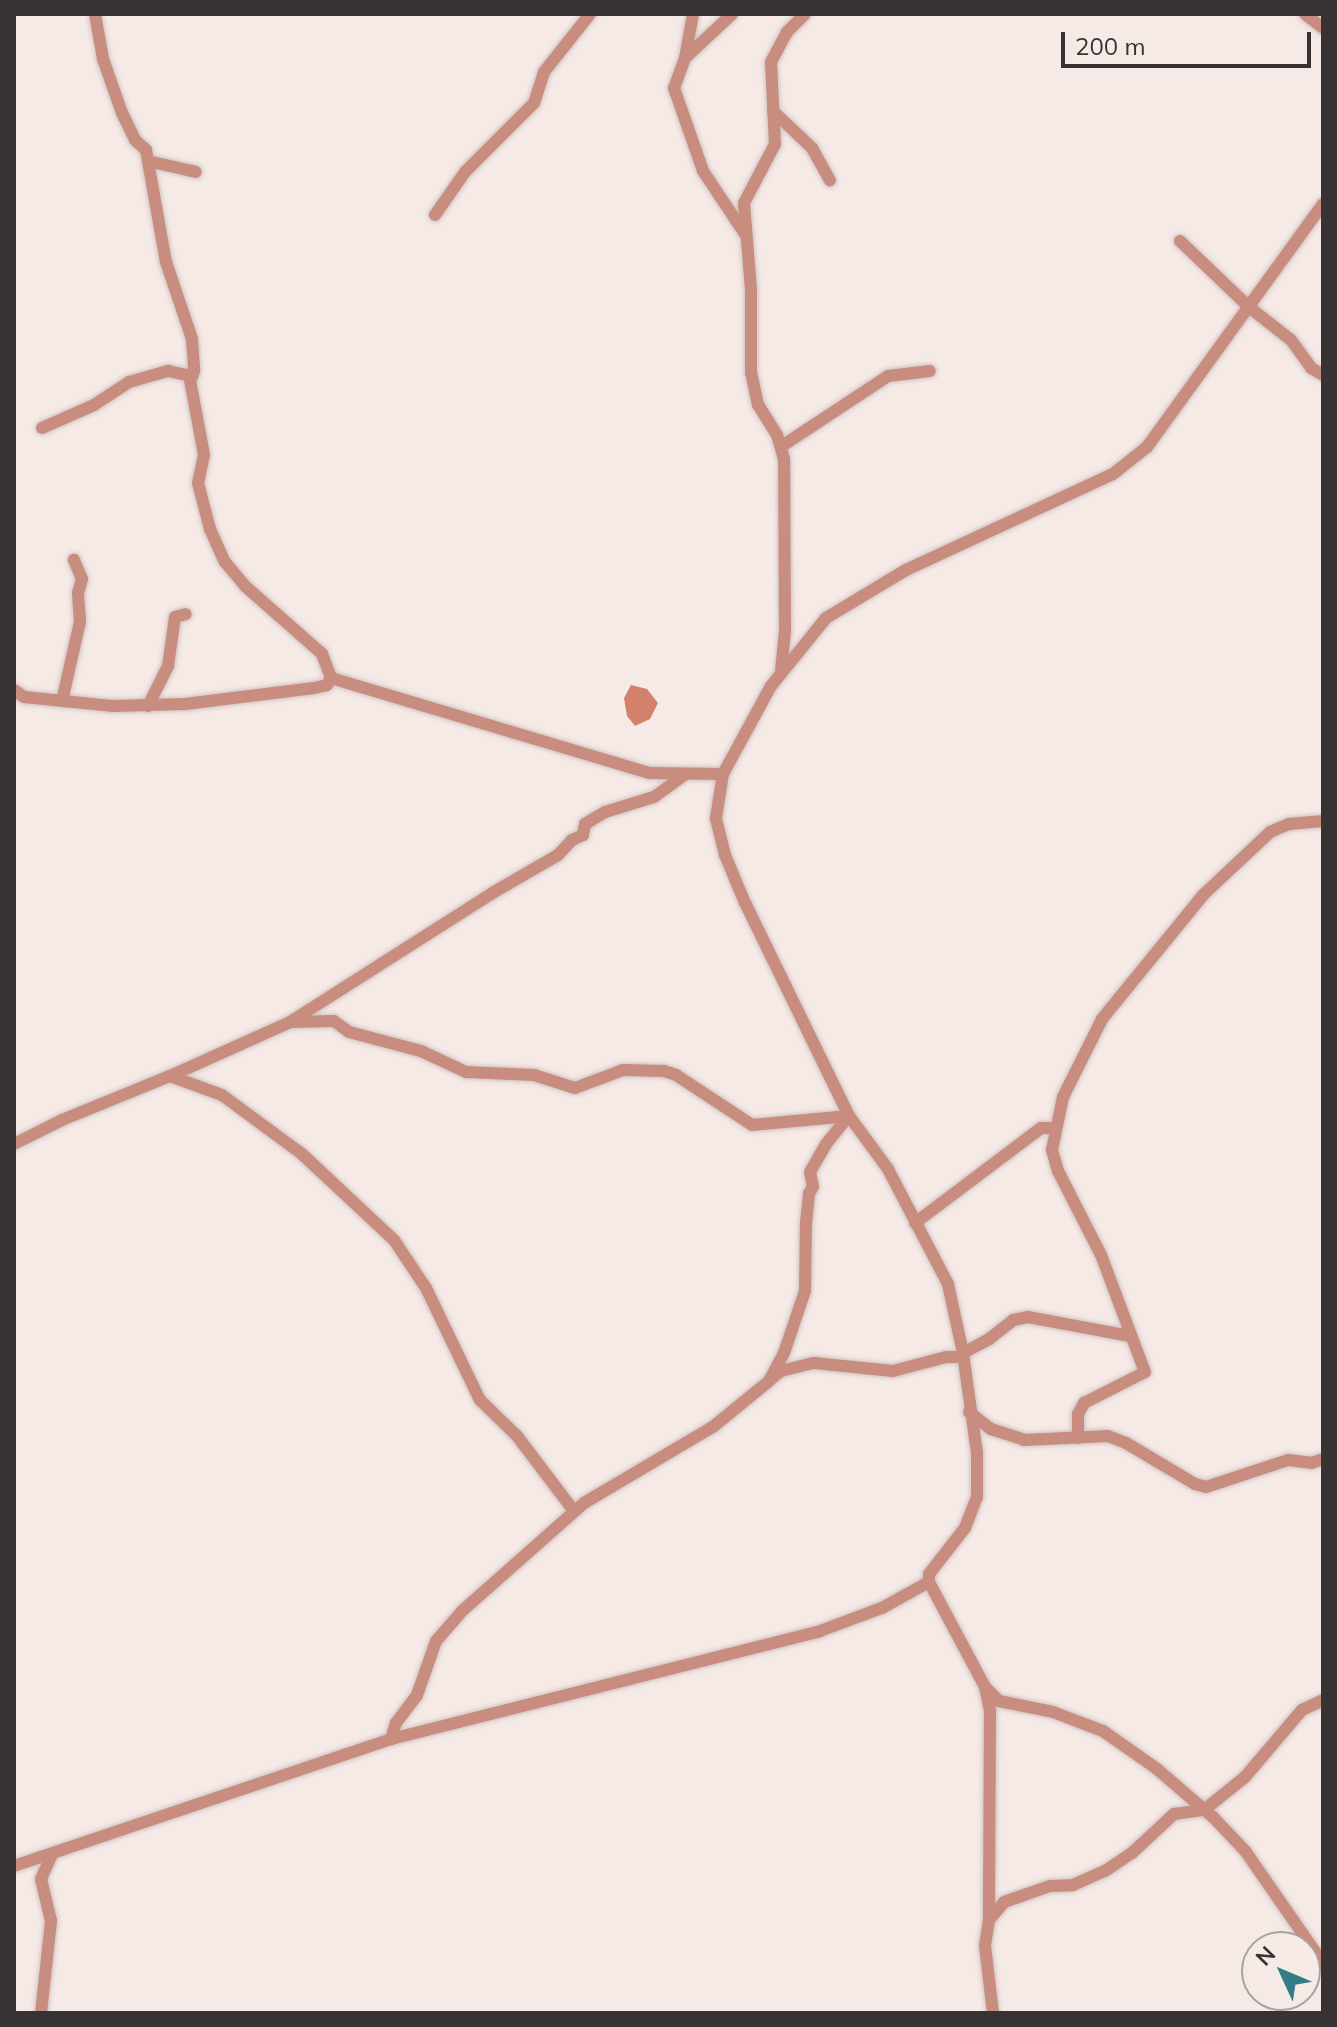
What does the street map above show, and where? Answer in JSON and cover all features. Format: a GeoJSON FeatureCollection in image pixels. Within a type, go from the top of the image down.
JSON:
{"type":"FeatureCollection","features":[{"type":"Feature","properties":{"kind":"street"},"geometry":{"type":"LineString","coordinates":[[95,14],[103,59],[116,97],[135,140],[146,150],[169,273],[192,339],[196,421],[204,455],[198,473],[199,498],[214,541],[245,586],[322,654],[331,678]]}},
{"type":"Feature","properties":{"kind":"street"},"geometry":{"type":"LineString","coordinates":[[435,215],[465,172],[534,103],[544,72],[590,14]]}},
{"type":"Feature","properties":{"kind":"street"},"geometry":{"type":"LineString","coordinates":[[693,14],[685,58],[674,88],[703,171],[745,235]]}},
{"type":"Feature","properties":{"kind":"street"},"geometry":{"type":"LineString","coordinates":[[685,58],[732,14]]}},
{"type":"Feature","properties":{"kind":"street"},"geometry":{"type":"LineString","coordinates":[[781,671],[785,631],[786,489],[782,446],[758,405],[751,373],[751,290],[744,203],[775,144],[771,62],[787,32],[805,14]]}},
{"type":"Feature","properties":{"kind":"street"},"geometry":{"type":"LineString","coordinates":[[1305,14],[1323,28]]}},
{"type":"Feature","properties":{"kind":"street"},"geometry":{"type":"LineString","coordinates":[[773,111],[812,148],[830,180]]}},
{"type":"Feature","properties":{"kind":"street"},"geometry":{"type":"LineString","coordinates":[[148,161],[196,172]]}},
{"type":"Feature","properties":{"kind":"street"},"geometry":{"type":"LineString","coordinates":[[993,2013],[985,1946],[989,1920],[990,1710],[985,1687],[929,1582],[929,1574],[965,1528],[977,1497],[977,1453],[963,1355],[948,1284],[888,1169],[849,1116],[777,971],[725,855],[716,818],[723,774],[781,671],[826,618],[857,596],[906,570],[1069,498],[1134,460],[1159,433],[1323,204]]}},
{"type":"Feature","properties":{"kind":"street"},"geometry":{"type":"LineString","coordinates":[[1180,241],[1249,307],[1291,340],[1311,368],[1323,375]]}},
{"type":"Feature","properties":{"kind":"street"},"geometry":{"type":"LineString","coordinates":[[42,428],[91,406],[129,382],[168,371],[192,376]]}},
{"type":"Feature","properties":{"kind":"street"},"geometry":{"type":"LineString","coordinates":[[782,446],[888,376],[930,371]]}},
{"type":"Feature","properties":{"kind":"street"},"geometry":{"type":"LineString","coordinates":[[62,701],[80,622],[78,593],[82,579],[74,560]]}},
{"type":"Feature","properties":{"kind":"street"},"geometry":{"type":"LineString","coordinates":[[148,706],[168,666],[175,617],[186,614]]}},
{"type":"Feature","properties":{"kind":"street"},"geometry":{"type":"LineString","coordinates":[[14,690],[24,697],[148,706],[314,688],[327,685],[331,678]]}},
{"type":"Feature","properties":{"kind":"street"},"geometry":{"type":"LineString","coordinates":[[331,678],[650,773],[723,774]]}},
{"type":"Feature","properties":{"kind":"street"},"geometry":{"type":"LineString","coordinates":[[14,1144],[62,1120],[290,1022],[494,892],[558,855],[572,840],[583,835],[585,824],[605,812],[654,797],[684,775]]}},
{"type":"Feature","properties":{"kind":"street"},"geometry":{"type":"LineString","coordinates":[[1078,1438],[1078,1414],[1084,1403],[1145,1372],[1101,1255],[1058,1171],[1052,1150],[1063,1097],[1102,1019],[1183,916],[1233,863],[1270,832],[1289,824],[1323,821]]}},
{"type":"Feature","properties":{"kind":"street"},"geometry":{"type":"LineString","coordinates":[[290,1022],[334,1021],[349,1032],[410,1047],[466,1072],[491,1076],[534,1075],[575,1088],[623,1070],[664,1071],[752,1125],[849,1116]]}},
{"type":"Feature","properties":{"kind":"street"},"geometry":{"type":"LineString","coordinates":[[170,1076],[222,1095],[302,1154],[394,1240],[426,1288],[480,1400],[517,1436],[574,1511]]}},
{"type":"Feature","properties":{"kind":"street"},"geometry":{"type":"LineString","coordinates":[[769,1381],[784,1353],[805,1291],[807,1208],[813,1187],[810,1172],[826,1144],[849,1116]]}},
{"type":"Feature","properties":{"kind":"street"},"geometry":{"type":"LineString","coordinates":[[915,1223],[1041,1128],[1056,1128]]}},
{"type":"Feature","properties":{"kind":"street"},"geometry":{"type":"LineString","coordinates":[[391,1739],[396,1723],[417,1695],[436,1641],[443,1632],[574,1511],[602,1490],[714,1426],[781,1371],[814,1363],[893,1371],[963,1355],[1013,1320],[1028,1317],[1130,1336]]}},
{"type":"Feature","properties":{"kind":"street"},"geometry":{"type":"LineString","coordinates":[[969,1412],[991,1429],[1024,1440],[1108,1436],[1126,1443],[1195,1484],[1206,1487],[1288,1460],[1311,1463],[1323,1459]]}},
{"type":"Feature","properties":{"kind":"street"},"geometry":{"type":"LineString","coordinates":[[14,1866],[391,1739],[820,1631],[882,1608],[929,1582]]}},
{"type":"Feature","properties":{"kind":"street"},"geometry":{"type":"LineString","coordinates":[[985,1687],[999,1701],[1053,1712],[1103,1731],[1157,1769],[1246,1852],[1323,1963]]}},
{"type":"Feature","properties":{"kind":"street"},"geometry":{"type":"LineString","coordinates":[[989,1920],[1004,1902],[1050,1886],[1073,1885],[1105,1871],[1132,1853],[1174,1814],[1204,1810],[1254,1767],[1302,1710],[1323,1700]]}},
{"type":"Feature","properties":{"kind":"street"},"geometry":{"type":"LineString","coordinates":[[41,2013],[51,1921],[41,1879],[52,1854]]}},
{"type":"Feature","properties":{"kind":"shaded area"},"geometry":{"type":"Polygon","coordinates":[[[631,685],[647,689],[658,703],[650,719],[635,726],[627,716],[624,698],[631,685]]]}}]}
